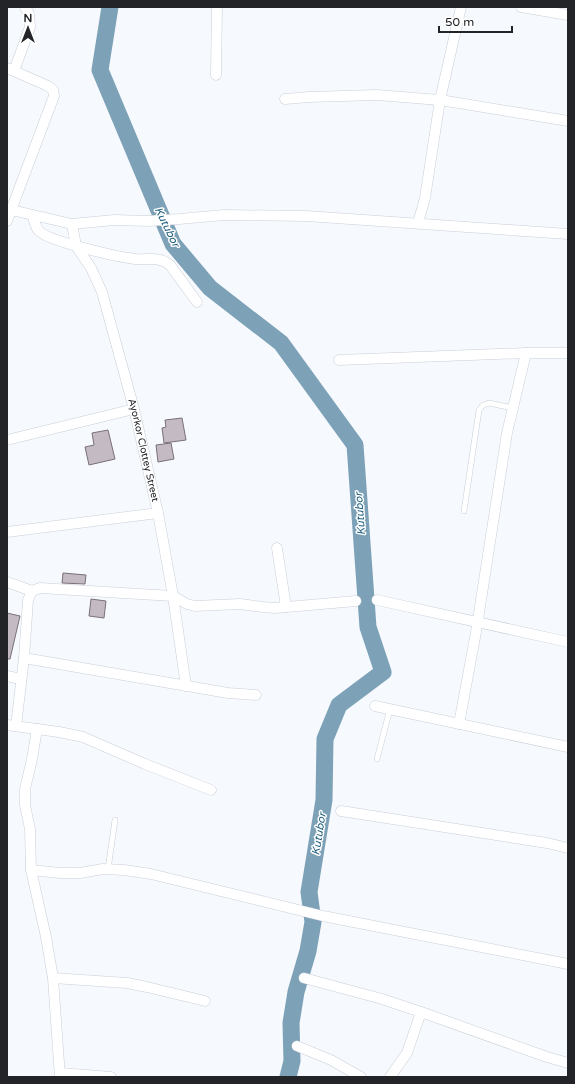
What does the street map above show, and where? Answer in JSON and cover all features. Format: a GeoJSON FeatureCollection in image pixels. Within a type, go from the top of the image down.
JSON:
{"type":"FeatureCollection","features":[{"type":"Feature","properties":{"kind":"street"},"geometry":{"type":"LineString","coordinates":[[7,221],[9,210],[54,96],[53,90],[48,86],[10,69],[30,28],[29,14],[25,7]]}},
{"type":"Feature","properties":{"kind":"street"},"geometry":{"type":"LineString","coordinates":[[216,75],[217,7]]}},
{"type":"Feature","properties":{"kind":"street"},"geometry":{"type":"LineString","coordinates":[[418,223],[425,198],[440,100],[461,7]]}},
{"type":"Feature","properties":{"kind":"street"},"geometry":{"type":"LineString","coordinates":[[521,7],[568,15]]}},
{"type":"Feature","properties":{"kind":"street"},"geometry":{"type":"LineString","coordinates":[[285,98],[377,95],[440,100],[568,121]]}},
{"type":"Feature","properties":{"kind":"street"},"geometry":{"type":"LineString","coordinates":[[9,210],[72,224],[114,220],[148,221],[224,215],[306,216],[568,234]]}},
{"type":"Feature","properties":{"kind":"street"},"geometry":{"type":"LineString","coordinates":[[32,215],[38,230],[45,235],[76,246],[135,259],[158,259],[164,261],[170,265],[198,302]]}},
{"type":"Feature","properties":{"kind":"street","name":"Ayorkor Clottey Street"},"geometry":{"type":"LineString","coordinates":[[72,224],[76,246],[91,268],[102,292],[134,409],[158,513],[173,596],[186,686]]}},
{"type":"Feature","properties":{"kind":"street"},"geometry":{"type":"LineString","coordinates":[[339,360],[526,353],[568,353]]}},
{"type":"Feature","properties":{"kind":"street"},"geometry":{"type":"LineString","coordinates":[[460,724],[507,433],[526,353]]}},
{"type":"Feature","properties":{"kind":"street"},"geometry":{"type":"LineString","coordinates":[[7,440],[134,409]]}},
{"type":"Feature","properties":{"kind":"street"},"geometry":{"type":"LineString","coordinates":[[7,532],[158,513]]}},
{"type":"Feature","properties":{"kind":"street"},"geometry":{"type":"LineString","coordinates":[[277,548],[286,607]]}},
{"type":"Feature","properties":{"kind":"street"},"geometry":{"type":"LineString","coordinates":[[7,582],[32,591],[40,588],[173,596],[187,604],[195,606],[240,604],[263,608],[356,601]]}},
{"type":"Feature","properties":{"kind":"street"},"geometry":{"type":"LineString","coordinates":[[32,591],[28,600],[24,658],[12,726],[82,737],[210,790]]}},
{"type":"Feature","properties":{"kind":"street"},"geometry":{"type":"LineString","coordinates":[[377,600],[568,642]]}},
{"type":"Feature","properties":{"kind":"street"},"geometry":{"type":"LineString","coordinates":[[24,658],[228,693],[256,695]]}},
{"type":"Feature","properties":{"kind":"street"},"geometry":{"type":"LineString","coordinates":[[7,676],[21,679]]}},
{"type":"Feature","properties":{"kind":"street"},"geometry":{"type":"LineString","coordinates":[[375,706],[568,747]]}},
{"type":"Feature","properties":{"kind":"street"},"geometry":{"type":"LineString","coordinates":[[37,729],[25,789],[25,805],[30,829],[31,870],[46,937],[53,978],[60,1075],[111,1077]]}},
{"type":"Feature","properties":{"kind":"street"},"geometry":{"type":"LineString","coordinates":[[341,812],[547,843],[568,848]]}},
{"type":"Feature","properties":{"kind":"street"},"geometry":{"type":"LineString","coordinates":[[31,870],[60,873],[80,873],[108,869],[151,874],[323,916],[568,964]]}},
{"type":"Feature","properties":{"kind":"street"},"geometry":{"type":"LineString","coordinates":[[53,978],[147,987],[205,1001]]}},
{"type":"Feature","properties":{"kind":"street"},"geometry":{"type":"LineString","coordinates":[[304,978],[373,996],[568,1063]]}},
{"type":"Feature","properties":{"kind":"street"},"geometry":{"type":"LineString","coordinates":[[390,1077],[407,1053],[421,1012]]}},
{"type":"Feature","properties":{"kind":"street"},"geometry":{"type":"LineString","coordinates":[[297,1046],[331,1060],[361,1077]]}},
{"type":"Feature","properties":{"kind":"lane"},"geometry":{"type":"LineString","coordinates":[[464,510],[479,410],[483,405],[489,403],[513,408]]}},
{"type":"Feature","properties":{"kind":"lane"},"geometry":{"type":"LineString","coordinates":[[377,759],[390,709]]}},
{"type":"Feature","properties":{"kind":"lane"},"geometry":{"type":"LineString","coordinates":[[108,869],[115,820]]}},
{"type":"Feature","properties":{"kind":"building"},"geometry":{"type":"Polygon","coordinates":[[[182,418],[186,440],[164,443],[162,428],[166,427],[165,420],[182,418]]]}},
{"type":"Feature","properties":{"kind":"building"},"geometry":{"type":"Polygon","coordinates":[[[108,430],[115,459],[89,465],[85,447],[94,445],[92,433],[108,430]]]}},
{"type":"Feature","properties":{"kind":"building"},"geometry":{"type":"Polygon","coordinates":[[[171,443],[174,459],[158,462],[156,445],[171,443]]]}},
{"type":"Feature","properties":{"kind":"building"},"geometry":{"type":"Polygon","coordinates":[[[63,573],[86,575],[85,584],[62,583],[63,573]]]}},
{"type":"Feature","properties":{"kind":"building"},"geometry":{"type":"Polygon","coordinates":[[[91,599],[106,601],[104,618],[89,616],[91,599]]]}},
{"type":"Feature","properties":{"kind":"building"},"geometry":{"type":"Polygon","coordinates":[[[7,613],[20,616],[10,659],[7,659],[7,613]]]}},
{"type":"Feature","properties":{"kind":"waterway","name":"Kutubor"},"geometry":{"type":"LineString","coordinates":[[110,7],[100,70],[173,244],[210,288],[281,343],[355,445],[368,627],[383,672],[339,705],[325,739],[324,800],[309,892],[313,922],[308,951],[296,992],[291,1023],[292,1061],[288,1077]]}}]}
